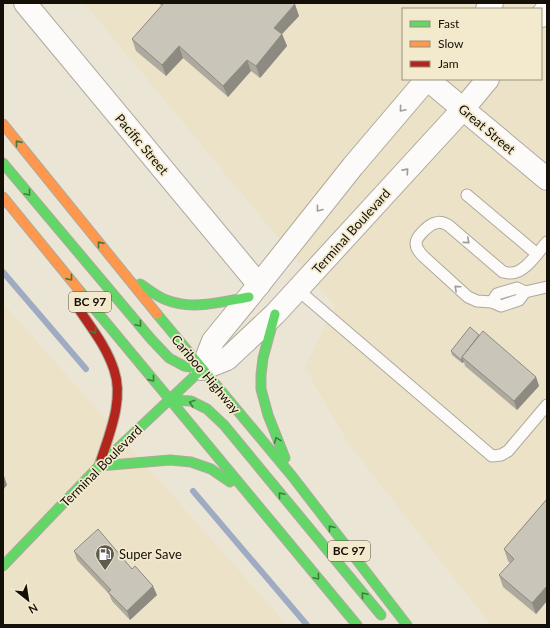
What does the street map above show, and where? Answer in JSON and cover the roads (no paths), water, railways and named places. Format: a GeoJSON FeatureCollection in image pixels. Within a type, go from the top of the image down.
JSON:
{"type":"FeatureCollection","features":[{"type":"Feature","properties":{"kind":"main road","name":"Cariboo Highway"},"geometry":{"type":"LineString","coordinates":[[3,124],[124,274],[292,476],[407,625]]}},
{"type":"Feature","properties":{"kind":"main road"},"geometry":{"type":"LineString","coordinates":[[3,163],[164,353],[169,358],[184,366],[202,369]]}},
{"type":"Feature","properties":{"kind":"main road","name":"BC 97"},"geometry":{"type":"LineString","coordinates":[[3,197],[357,625]]}},
{"type":"Feature","properties":{"kind":"main road"},"geometry":{"type":"LineString","coordinates":[[10,205],[61,282]]}},
{"type":"Feature","properties":{"kind":"main road"},"geometry":{"type":"LineString","coordinates":[[124,274],[164,299],[179,304],[199,306],[254,291]]}},
{"type":"Feature","properties":{"kind":"main road"},"geometry":{"type":"LineString","coordinates":[[74,302],[104,347],[112,363],[116,376],[118,390],[116,408],[100,466],[170,460],[191,462],[211,468],[247,493]]}},
{"type":"Feature","properties":{"kind":"main road"},"geometry":{"type":"LineString","coordinates":[[275,314],[264,358],[261,375],[261,389],[268,415],[292,476]]}},
{"type":"Feature","properties":{"kind":"main road","name":"Terminal Boulevard"},"geometry":{"type":"LineString","coordinates":[[3,566],[100,466],[202,369]]}},
{"type":"Feature","properties":{"kind":"main road"},"geometry":{"type":"LineString","coordinates":[[170,400],[191,401],[207,409],[224,425],[389,625]]}},
{"type":"Feature","properties":{"kind":"street","name":"Pacific Street"},"geometry":{"type":"LineString","coordinates":[[25,3],[254,291]]}},
{"type":"Feature","properties":{"kind":"street","name":"Terminal Boulevard"},"geometry":{"type":"LineString","coordinates":[[202,369],[213,341],[353,166],[426,80]]}},
{"type":"Feature","properties":{"kind":"street","name":"Great Street"},"geometry":{"type":"LineString","coordinates":[[428,80],[547,179]]}},
{"type":"Feature","properties":{"kind":"street","name":"Terminal Boulevard"},"geometry":{"type":"LineString","coordinates":[[202,369],[227,359],[275,314],[463,109],[487,80]]}},
{"type":"Feature","properties":{"kind":"lane"},"geometry":{"type":"LineString","coordinates":[[467,195],[537,254]]}},
{"type":"Feature","properties":{"kind":"lane"},"geometry":{"type":"LineString","coordinates":[[547,242],[524,269],[517,273],[510,274],[503,272],[448,225],[441,222],[430,225],[417,238],[416,244],[418,250],[424,257],[468,297],[478,301],[492,302],[501,306],[519,300],[525,292],[547,287]]}},
{"type":"Feature","properties":{"kind":"lane"},"geometry":{"type":"LineString","coordinates":[[298,290],[492,456],[501,455],[508,451],[547,405]]}},
{"type":"Feature","properties":{"kind":"waterway"},"geometry":{"type":"LineString","coordinates":[[3,272],[86,369]]}},
{"type":"Feature","properties":{"kind":"waterway"},"geometry":{"type":"LineString","coordinates":[[193,491],[307,625]]}},
{"type":"Feature","properties":{"kind":"place","name":"Super Save"},"geometry":{"type":"Point","coordinates":[105,571]}}]}
